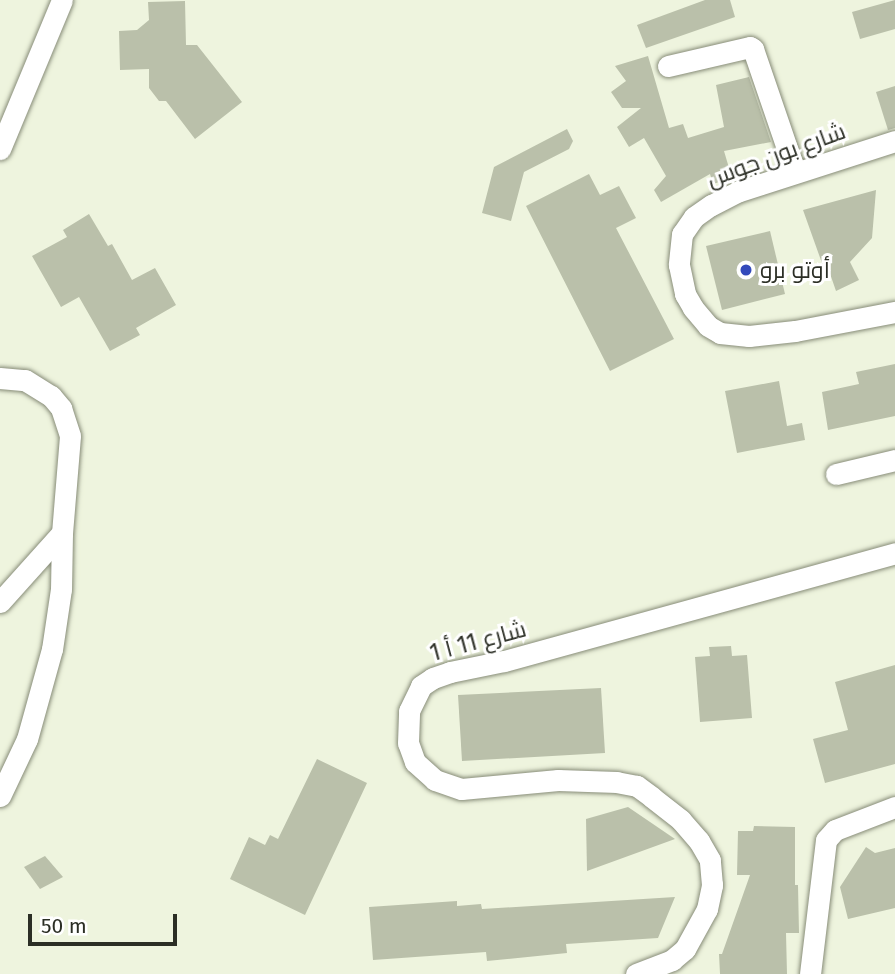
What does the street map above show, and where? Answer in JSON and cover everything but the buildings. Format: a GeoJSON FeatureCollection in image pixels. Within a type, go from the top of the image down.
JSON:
{"type":"FeatureCollection","features":[{"type":"Feature","properties":{"kind":"street"},"geometry":{"type":"LineString","coordinates":[[0,149],[62,0]]}},
{"type":"Feature","properties":{"kind":"street"},"geometry":{"type":"LineString","coordinates":[[668,66],[750,47],[753,49],[795,172]]}},
{"type":"Feature","properties":{"kind":"street","name":"شارع بون جوس"},"geometry":{"type":"LineString","coordinates":[[895,141],[739,191],[710,205],[694,218],[682,234],[681,281],[700,318],[720,333],[749,336],[795,331],[895,313]]}},
{"type":"Feature","properties":{"kind":"street"},"geometry":{"type":"LineString","coordinates":[[0,378],[18,379],[39,386],[51,396],[67,421],[70,436],[62,533],[61,589],[43,690],[27,739],[0,796]]}},
{"type":"Feature","properties":{"kind":"street"},"geometry":{"type":"LineString","coordinates":[[836,474],[895,460]]}},
{"type":"Feature","properties":{"kind":"street"},"geometry":{"type":"LineString","coordinates":[[0,602],[62,533]]}},
{"type":"Feature","properties":{"kind":"street","name":"شارع 11 أ 1"},"geometry":{"type":"LineString","coordinates":[[636,974],[672,960],[685,948],[707,909],[712,885],[709,860],[699,841],[681,820],[637,786],[617,782],[558,780],[461,789],[446,785],[425,774],[415,762],[408,743],[409,711],[413,699],[421,686],[442,675],[597,636],[895,553]]}},
{"type":"Feature","properties":{"kind":"street"},"geometry":{"type":"LineString","coordinates":[[810,974],[826,840],[835,830],[895,807]]}},
{"type":"Feature","properties":{"kind":"place","name":"أوتو برو"},"geometry":{"type":"Point","coordinates":[746,270]}}]}
